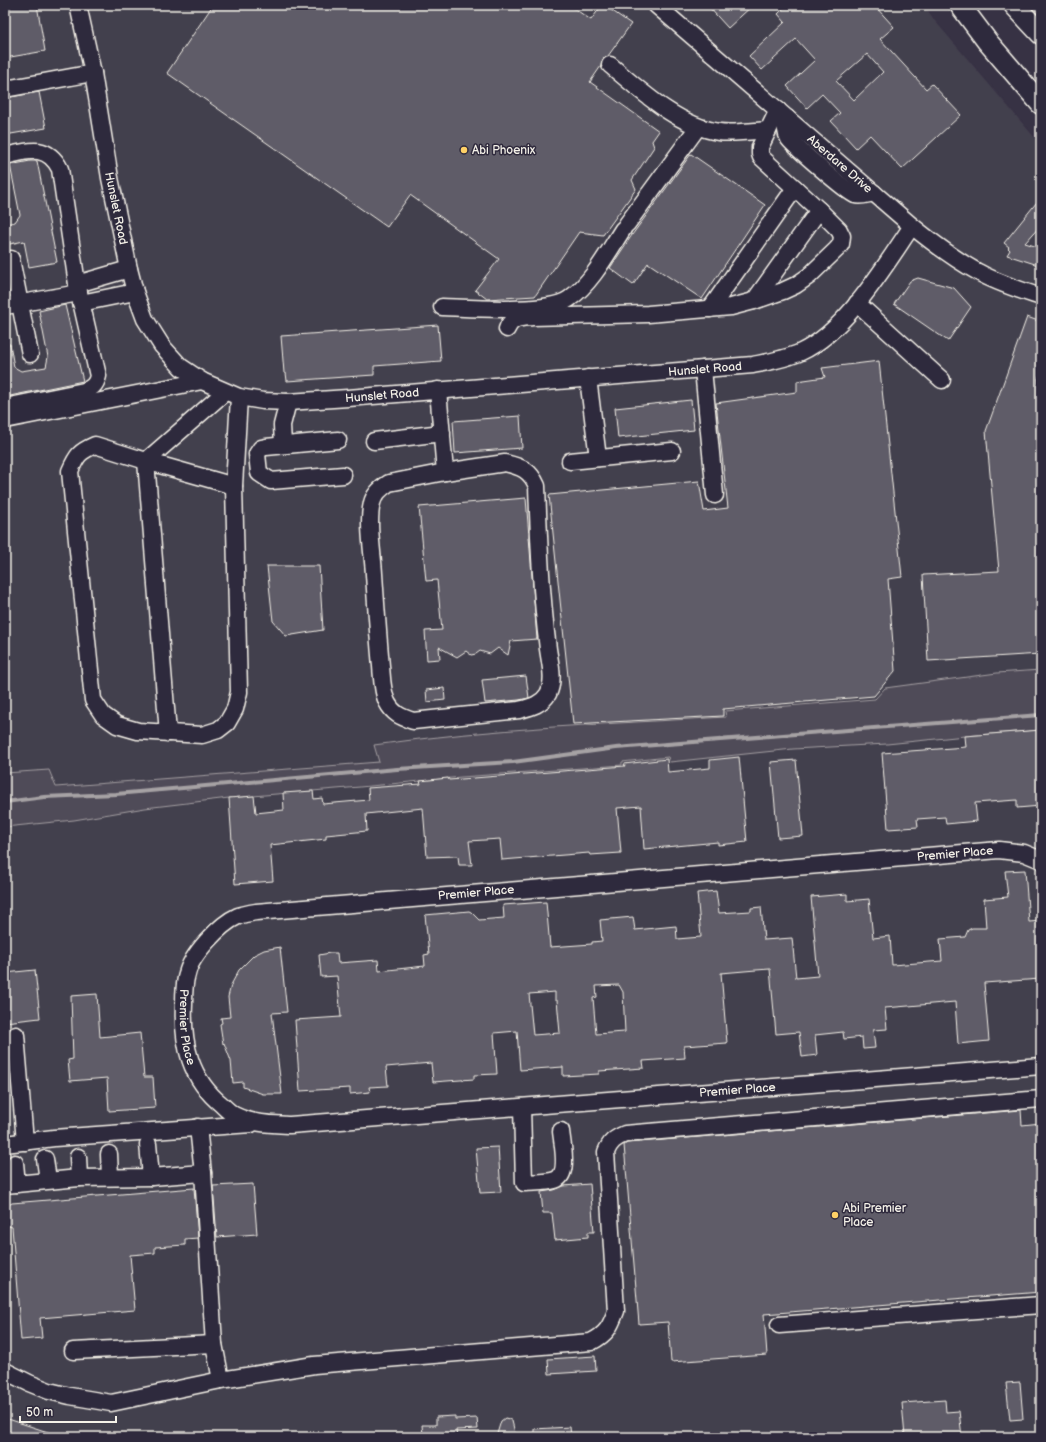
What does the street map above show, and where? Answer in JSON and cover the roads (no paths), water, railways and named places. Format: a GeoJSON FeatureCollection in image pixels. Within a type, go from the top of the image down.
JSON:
{"type":"FeatureCollection","features":[{"type":"Feature","properties":{"kind":"main road"},"geometry":{"type":"LineString","coordinates":[[960,5],[987,40],[1041,104]]}},
{"type":"Feature","properties":{"kind":"main road"},"geometry":{"type":"LineString","coordinates":[[1014,5],[1041,34]]}},
{"type":"Feature","properties":{"kind":"street","name":"Hunslet Road"},"geometry":{"type":"LineString","coordinates":[[78,5],[93,73],[110,178],[129,269],[135,292],[145,319],[162,346],[181,366],[202,380],[232,394],[263,401],[288,402],[753,365],[771,362],[800,352],[824,337],[844,319],[912,226]]}},
{"type":"Feature","properties":{"kind":"street","name":"Aberdare Drive"},"geometry":{"type":"LineString","coordinates":[[656,5],[936,246],[978,273],[1041,297]]}},
{"type":"Feature","properties":{"kind":"street"},"geometry":{"type":"LineString","coordinates":[[610,65],[643,93],[680,118],[698,127],[720,133],[768,130]]}},
{"type":"Feature","properties":{"kind":"street"},"geometry":{"type":"LineString","coordinates":[[5,89],[93,73]]}},
{"type":"Feature","properties":{"kind":"street"},"geometry":{"type":"LineString","coordinates":[[506,329],[510,323],[517,319],[532,317],[648,314],[731,307],[783,291],[796,285],[808,276],[841,244],[842,236],[839,230],[819,210],[761,157],[760,147],[768,130],[782,114]]}},
{"type":"Feature","properties":{"kind":"street"},"geometry":{"type":"LineString","coordinates":[[442,306],[499,309],[539,307],[560,304],[568,299],[578,292],[590,278],[625,226],[698,127]]}},
{"type":"Feature","properties":{"kind":"street"},"geometry":{"type":"LineString","coordinates":[[5,156],[25,152],[41,152],[56,160],[60,169],[79,294],[98,376],[92,388],[84,391],[5,407]]}},
{"type":"Feature","properties":{"kind":"street"},"geometry":{"type":"LineString","coordinates":[[710,309],[795,188]]}},
{"type":"Feature","properties":{"kind":"street"},"geometry":{"type":"LineString","coordinates":[[754,301],[819,210]]}},
{"type":"Feature","properties":{"kind":"street"},"geometry":{"type":"LineString","coordinates":[[11,259],[12,305],[30,354]]}},
{"type":"Feature","properties":{"kind":"street"},"geometry":{"type":"LineString","coordinates":[[79,294],[129,269]]}},
{"type":"Feature","properties":{"kind":"street"},"geometry":{"type":"LineString","coordinates":[[12,305],[79,294],[135,292]]}},
{"type":"Feature","properties":{"kind":"street"},"geometry":{"type":"LineString","coordinates":[[857,303],[942,380]]}},
{"type":"Feature","properties":{"kind":"street"},"geometry":{"type":"LineString","coordinates":[[703,369],[715,495]]}},
{"type":"Feature","properties":{"kind":"street"},"geometry":{"type":"LineString","coordinates":[[588,378],[598,458]]}},
{"type":"Feature","properties":{"kind":"street"},"geometry":{"type":"LineString","coordinates":[[5,420],[202,380]]}},
{"type":"Feature","properties":{"kind":"street"},"geometry":{"type":"LineString","coordinates":[[438,390],[445,472]]}},
{"type":"Feature","properties":{"kind":"street"},"geometry":{"type":"LineString","coordinates":[[146,461],[232,394]]}},
{"type":"Feature","properties":{"kind":"street"},"geometry":{"type":"LineString","coordinates":[[232,394],[239,692],[235,709],[227,723],[218,730],[202,735],[138,731],[118,725],[103,715],[93,700],[70,471],[75,459],[82,450],[95,445],[234,486]]}},
{"type":"Feature","properties":{"kind":"street"},"geometry":{"type":"LineString","coordinates":[[283,445],[282,425],[288,402]]}},
{"type":"Feature","properties":{"kind":"street"},"geometry":{"type":"LineString","coordinates":[[374,441],[442,433]]}},
{"type":"Feature","properties":{"kind":"street"},"geometry":{"type":"LineString","coordinates":[[338,440],[266,447],[257,454],[258,469],[259,473],[263,477],[271,481],[343,476]]}},
{"type":"Feature","properties":{"kind":"street"},"geometry":{"type":"LineString","coordinates":[[570,461],[672,451]]}},
{"type":"Feature","properties":{"kind":"street"},"geometry":{"type":"LineString","coordinates":[[146,461],[168,733]]}},
{"type":"Feature","properties":{"kind":"street"},"geometry":{"type":"LineString","coordinates":[[505,463],[516,466],[532,476],[537,486],[543,609],[552,681],[548,694],[542,701],[534,706],[499,712],[413,721],[401,717],[391,709],[386,700],[384,691],[378,641],[370,516],[372,503],[378,492],[389,483],[445,472],[505,463]]}},
{"type":"Feature","properties":{"kind":"street","name":"Premier Place"},"geometry":{"type":"LineString","coordinates":[[1041,860],[1024,853],[999,850],[256,912],[239,916],[224,924],[207,940],[196,956],[187,973],[183,1019],[186,1048],[196,1075],[211,1096],[233,1114],[259,1124],[290,1124],[522,1107],[1041,1066]]}},
{"type":"Feature","properties":{"kind":"street"},"geometry":{"type":"LineString","coordinates":[[16,1035],[25,1142]]}},
{"type":"Feature","properties":{"kind":"street"},"geometry":{"type":"LineString","coordinates":[[5,1371],[49,1391],[70,1396],[111,1402],[220,1380],[314,1366],[591,1342],[601,1337],[609,1328],[616,1311],[606,1152],[610,1143],[617,1137],[625,1134],[787,1119],[1041,1099]]}},
{"type":"Feature","properties":{"kind":"street"},"geometry":{"type":"LineString","coordinates":[[522,1107],[519,1183],[550,1181],[561,1177],[564,1169],[561,1131]]}},
{"type":"Feature","properties":{"kind":"street"},"geometry":{"type":"LineString","coordinates":[[5,1144],[54,1138],[259,1124]]}},
{"type":"Feature","properties":{"kind":"street"},"geometry":{"type":"LineString","coordinates":[[198,1127],[203,1173],[214,1344],[220,1380]]}},
{"type":"Feature","properties":{"kind":"street"},"geometry":{"type":"LineString","coordinates":[[148,1144],[151,1177]]}},
{"type":"Feature","properties":{"kind":"street"},"geometry":{"type":"LineString","coordinates":[[109,1154],[110,1177]]}},
{"type":"Feature","properties":{"kind":"street"},"geometry":{"type":"LineString","coordinates":[[78,1157],[79,1178]]}},
{"type":"Feature","properties":{"kind":"street"},"geometry":{"type":"LineString","coordinates":[[45,1159],[48,1180]]}},
{"type":"Feature","properties":{"kind":"street"},"geometry":{"type":"LineString","coordinates":[[16,1163],[11,1184],[79,1178],[151,1177],[203,1173]]}},
{"type":"Feature","properties":{"kind":"street"},"geometry":{"type":"LineString","coordinates":[[779,1325],[1041,1305]]}},
{"type":"Feature","properties":{"kind":"street"},"geometry":{"type":"LineString","coordinates":[[73,1351],[214,1344]]}},
{"type":"Feature","properties":{"kind":"waterway"},"geometry":{"type":"LineString","coordinates":[[5,802],[44,797],[116,794],[397,769],[513,762],[616,748],[1041,715]]}},
{"type":"Feature","properties":{"kind":"place","name":"Abi Phoenix"},"geometry":{"type":"Point","coordinates":[464,150]}},
{"type":"Feature","properties":{"kind":"place","name":"Abi Premier Place"},"geometry":{"type":"Point","coordinates":[835,1215]}}]}
